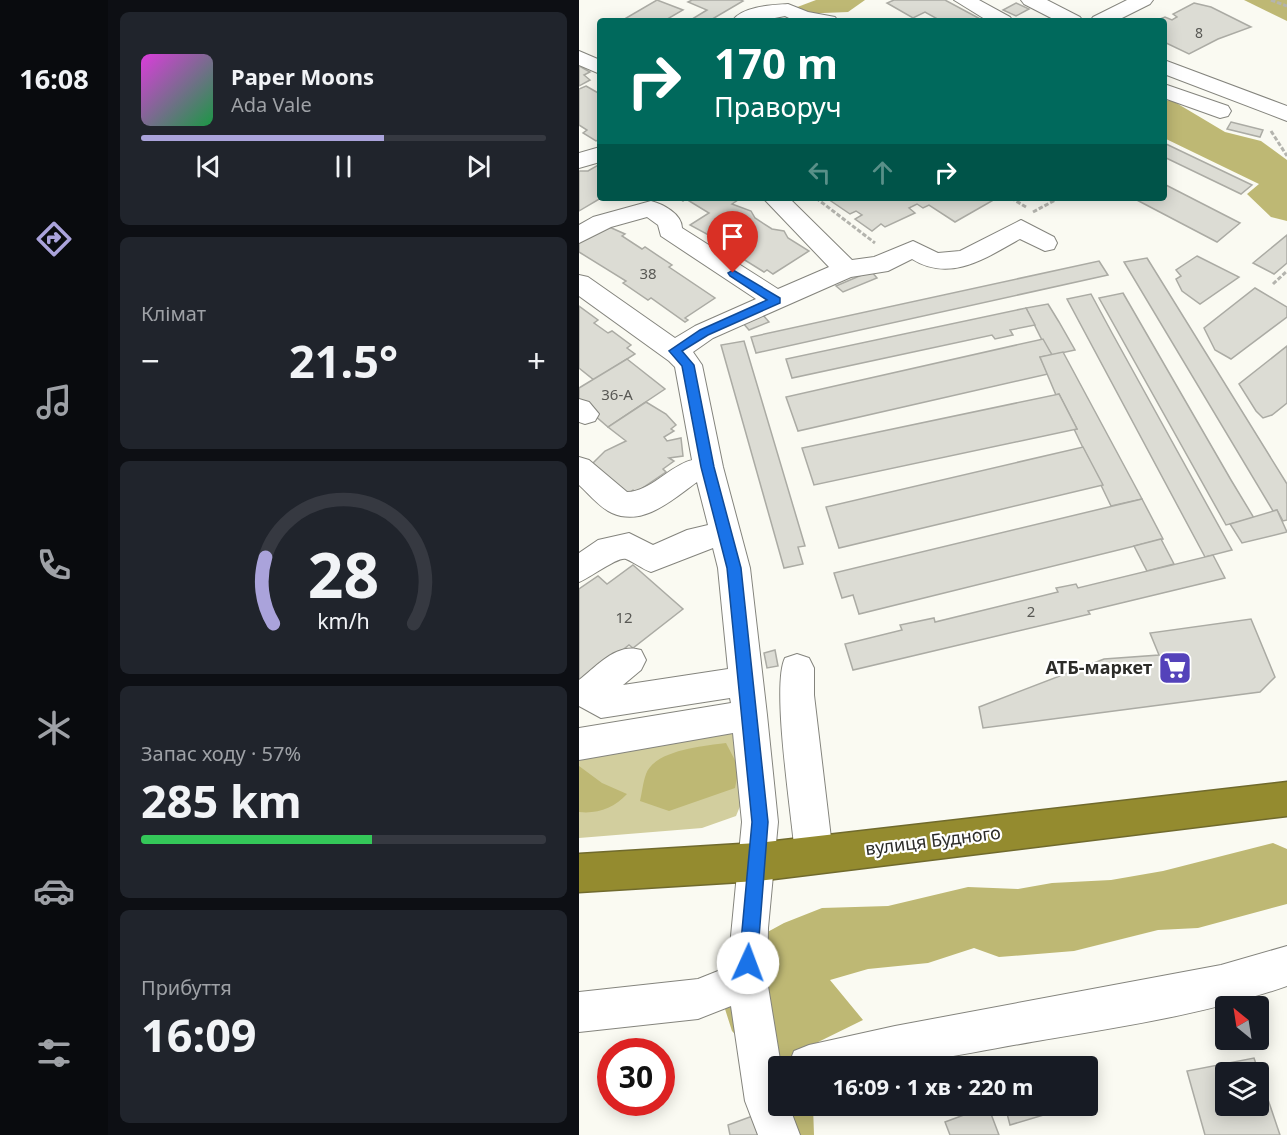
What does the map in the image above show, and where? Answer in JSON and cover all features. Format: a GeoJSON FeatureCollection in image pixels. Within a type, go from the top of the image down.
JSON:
{"type":"FeatureCollection","features":[{"type":"Feature","properties":{"kind":"highway","name":"вулиця Будного"},"geometry":{"type":"LineString","coordinates":[[579,873],[756,862],[1287,801]]}},
{"type":"Feature","properties":{"kind":"street"},"geometry":{"type":"LineString","coordinates":[[964,0],[997,18]]}},
{"type":"Feature","properties":{"kind":"street"},"geometry":{"type":"LineString","coordinates":[[1031,0],[1067,18]]}},
{"type":"Feature","properties":{"kind":"street"},"geometry":{"type":"LineString","coordinates":[[1106,18],[1143,0]]}},
{"type":"Feature","properties":{"kind":"street"},"geometry":{"type":"LineString","coordinates":[[750,18],[768,11],[788,10],[809,18]]}},
{"type":"Feature","properties":{"kind":"street"},"geometry":{"type":"LineString","coordinates":[[579,57],[597,66]]}},
{"type":"Feature","properties":{"kind":"street"},"geometry":{"type":"LineString","coordinates":[[1167,67],[1279,117]]}},
{"type":"Feature","properties":{"kind":"street"},"geometry":{"type":"LineString","coordinates":[[1167,92],[1234,117],[1279,117]]}},
{"type":"Feature","properties":{"kind":"street"},"geometry":{"type":"LineString","coordinates":[[579,161],[597,155]]}},
{"type":"Feature","properties":{"kind":"street"},"geometry":{"type":"LineString","coordinates":[[777,201],[846,269]]}},
{"type":"Feature","properties":{"kind":"street"},"geometry":{"type":"LineString","coordinates":[[579,235],[602,222],[651,208],[670,222],[670,231],[776,300]]}},
{"type":"Feature","properties":{"kind":"street"},"geometry":{"type":"LineString","coordinates":[[675,351],[704,333],[846,269],[879,265],[913,249],[934,261],[966,258],[1031,219],[1045,243]]}},
{"type":"Feature","properties":{"kind":"street"},"geometry":{"type":"LineString","coordinates":[[579,284],[675,351],[688,365],[708,467],[734,568],[760,822],[749,928],[747,981],[768,1065]]}},
{"type":"Feature","properties":{"kind":"street"},"geometry":{"type":"LineString","coordinates":[[584,457],[620,504],[642,504],[691,471],[708,467]]}},
{"type":"Feature","properties":{"kind":"street"},"geometry":{"type":"LineString","coordinates":[[579,569],[609,549],[629,545],[651,560],[698,539],[726,534]]}},
{"type":"Feature","properties":{"kind":"street"},"geometry":{"type":"LineString","coordinates":[[629,660],[588,693],[601,703],[748,698]]}},
{"type":"Feature","properties":{"kind":"street"},"geometry":{"type":"LineString","coordinates":[[797,668],[797,695],[815,855]]}},
{"type":"Feature","properties":{"kind":"street"},"geometry":{"type":"LineString","coordinates":[[579,744],[748,698]]}},
{"type":"Feature","properties":{"kind":"street"},"geometry":{"type":"LineString","coordinates":[[848,1056],[883,1047],[1073,1017],[1246,981],[1287,966]]}},
{"type":"Feature","properties":{"kind":"street"},"geometry":{"type":"LineString","coordinates":[[579,1012],[698,999],[747,981]]}},
{"type":"Feature","properties":{"kind":"street"},"geometry":{"type":"LineString","coordinates":[[768,1087],[766,1101],[768,1106]]}},
{"type":"Feature","properties":{"kind":"street"},"geometry":{"type":"LineString","coordinates":[[772,1116],[779,1135]]}},
{"type":"Feature","properties":{"kind":"path"},"geometry":{"type":"LineString","coordinates":[[1271,0],[1287,6]]}},
{"type":"Feature","properties":{"kind":"path"},"geometry":{"type":"LineString","coordinates":[[1279,117],[1287,156]]}},
{"type":"Feature","properties":{"kind":"path"},"geometry":{"type":"LineString","coordinates":[[820,201],[895,257]]}},
{"type":"Feature","properties":{"kind":"path"},"geometry":{"type":"LineString","coordinates":[[1031,219],[1055,201]]}},
{"type":"Feature","properties":{"kind":"path"},"geometry":{"type":"LineString","coordinates":[[1273,284],[1287,271]]}},
{"type":"Feature","properties":{"kind":"shaded area"},"geometry":{"type":"Polygon","coordinates":[[[816,0],[865,0],[848,12],[798,14],[792,9],[816,0]]]}},
{"type":"Feature","properties":{"kind":"shaded area"},"geometry":{"type":"Polygon","coordinates":[[[1244,0],[1287,0],[1287,21],[1244,0]]]}},
{"type":"Feature","properties":{"kind":"shaded area"},"geometry":{"type":"Polygon","coordinates":[[[1167,100],[1173,101],[1225,132],[1261,141],[1287,160],[1287,221],[1271,217],[1247,194],[1259,184],[1167,139],[1167,100]]]}},
{"type":"Feature","properties":{"kind":"shaded area"},"geometry":{"type":"Polygon","coordinates":[[[728,729],[743,747],[745,794],[736,816],[702,828],[579,838],[579,750],[728,729]]]}},
{"type":"Feature","properties":{"kind":"shaded area"},"geometry":{"type":"Polygon","coordinates":[[[726,743],[739,768],[735,788],[669,811],[640,801],[646,774],[659,759],[681,751],[726,743]]]}},
{"type":"Feature","properties":{"kind":"shaded area"},"geometry":{"type":"Polygon","coordinates":[[[579,766],[602,783],[627,794],[617,803],[605,809],[579,812],[579,766]]]}},
{"type":"Feature","properties":{"kind":"shaded area"},"geometry":{"type":"Polygon","coordinates":[[[1273,843],[1287,849],[1287,904],[1198,928],[1158,930],[1074,951],[999,957],[974,948],[928,963],[868,969],[830,980],[863,1020],[808,1047],[808,1056],[768,1056],[768,1084],[759,1060],[732,1031],[725,1009],[726,994],[749,942],[784,923],[822,908],[888,906],[968,887],[1018,889],[1052,883],[1111,880],[1163,871],[1273,843]]]}},
{"type":"Feature","properties":{"kind":"shaded area"},"geometry":{"type":"Polygon","coordinates":[[[780,1116],[813,1116],[814,1135],[787,1135],[780,1116]]]}},
{"type":"Feature","properties":{"kind":"building"},"geometry":{"type":"Polygon","coordinates":[[[657,0],[683,10],[669,18],[626,18],[657,0]]]}},
{"type":"Feature","properties":{"kind":"building"},"geometry":{"type":"Polygon","coordinates":[[[692,0],[743,1],[714,18],[694,18],[707,10],[688,2],[692,0]]]}},
{"type":"Feature","properties":{"kind":"building"},"geometry":{"type":"Polygon","coordinates":[[[894,0],[945,0],[978,18],[936,18],[925,12],[913,18],[887,3],[894,0]]]}},
{"type":"Feature","properties":{"kind":"building"},"geometry":{"type":"Polygon","coordinates":[[[1016,3],[1029,9],[1016,16],[1003,10],[1016,3]]]}},
{"type":"Feature","properties":{"kind":"building"},"geometry":{"type":"Polygon","coordinates":[[[1194,3],[1211,7],[1251,27],[1218,39],[1189,54],[1167,43],[1167,18],[1162,18],[1165,17],[1172,20],[1177,17],[1173,14],[1194,3]]]}},
{"type":"Feature","properties":{"kind":"building"},"geometry":{"type":"Polygon","coordinates":[[[579,66],[590,72],[584,75],[590,80],[579,86],[579,66]]]}},
{"type":"Feature","properties":{"kind":"building"},"geometry":{"type":"Polygon","coordinates":[[[586,86],[597,92],[596,141],[583,133],[587,130],[579,125],[579,89],[586,86]]]}},
{"type":"Feature","properties":{"kind":"building"},"geometry":{"type":"Polygon","coordinates":[[[1231,122],[1263,130],[1260,137],[1227,129],[1231,122]]]}},
{"type":"Feature","properties":{"kind":"building"},"geometry":{"type":"Polygon","coordinates":[[[1167,144],[1252,185],[1241,194],[1167,158],[1167,144]]]}},
{"type":"Feature","properties":{"kind":"building"},"geometry":{"type":"Polygon","coordinates":[[[597,166],[597,200],[579,211],[579,171],[588,171],[597,166]]]}},
{"type":"Feature","properties":{"kind":"building"},"geometry":{"type":"Polygon","coordinates":[[[1167,186],[1240,223],[1217,242],[1139,201],[1167,201],[1167,186]]]}},
{"type":"Feature","properties":{"kind":"building"},"geometry":{"type":"Polygon","coordinates":[[[689,201],[736,201],[732,204],[751,211],[755,218],[772,229],[784,231],[788,238],[809,251],[773,274],[767,270],[764,272],[743,259],[746,257],[738,252],[734,255],[715,242],[718,240],[690,225],[709,213],[689,201]]]}},
{"type":"Feature","properties":{"kind":"building"},"geometry":{"type":"Polygon","coordinates":[[[831,201],[992,201],[955,222],[929,205],[923,208],[917,204],[909,208],[915,213],[885,227],[881,224],[872,231],[855,219],[862,215],[856,211],[850,214],[831,201]]]}},
{"type":"Feature","properties":{"kind":"building"},"geometry":{"type":"Polygon","coordinates":[[[607,226],[625,234],[622,236],[642,249],[645,247],[672,265],[669,267],[715,298],[685,318],[688,320],[685,322],[651,298],[648,300],[623,283],[626,281],[579,252],[579,242],[607,226]]]}},
{"type":"Feature","properties":{"kind":"building"},"geometry":{"type":"Polygon","coordinates":[[[1287,235],[1287,263],[1274,274],[1253,263],[1287,235]]]}},
{"type":"Feature","properties":{"kind":"building"},"geometry":{"type":"Polygon","coordinates":[[[1197,256],[1239,277],[1200,304],[1182,291],[1176,279],[1181,276],[1176,270],[1197,256]]]}},
{"type":"Feature","properties":{"kind":"building"},"geometry":{"type":"Polygon","coordinates":[[[1147,258],[1287,484],[1287,520],[1283,521],[1277,510],[1273,511],[1124,262],[1147,258]]]}},
{"type":"Feature","properties":{"kind":"building"},"geometry":{"type":"Polygon","coordinates":[[[1099,261],[1108,275],[756,353],[751,337],[1099,261]]]}},
{"type":"Feature","properties":{"kind":"building"},"geometry":{"type":"Polygon","coordinates":[[[871,271],[877,278],[843,292],[836,286],[871,271]]]}},
{"type":"Feature","properties":{"kind":"building"},"geometry":{"type":"Polygon","coordinates":[[[1255,288],[1287,307],[1287,317],[1231,359],[1215,350],[1204,328],[1255,288]]]}},
{"type":"Feature","properties":{"kind":"building"},"geometry":{"type":"Polygon","coordinates":[[[1123,293],[1254,518],[1226,525],[1099,298],[1123,293]]]}},
{"type":"Feature","properties":{"kind":"building"},"geometry":{"type":"Polygon","coordinates":[[[1091,294],[1232,550],[1205,557],[1067,299],[1091,294]]]}},
{"type":"Feature","properties":{"kind":"building"},"geometry":{"type":"Polygon","coordinates":[[[1048,304],[1075,350],[1052,355],[1042,340],[1026,308],[1048,304]]]}},
{"type":"Feature","properties":{"kind":"building"},"geometry":{"type":"Polygon","coordinates":[[[579,306],[598,320],[594,323],[608,333],[612,331],[631,345],[627,348],[635,354],[594,380],[579,368],[579,306]]]}},
{"type":"Feature","properties":{"kind":"building"},"geometry":{"type":"Polygon","coordinates":[[[1026,308],[1035,325],[1010,330],[1013,335],[995,339],[992,335],[792,378],[786,359],[1026,308]]]}},
{"type":"Feature","properties":{"kind":"building"},"geometry":{"type":"Polygon","coordinates":[[[763,315],[769,322],[749,330],[743,323],[763,315]]]}},
{"type":"Feature","properties":{"kind":"building"},"geometry":{"type":"Polygon","coordinates":[[[1043,339],[1052,355],[1040,357],[1048,374],[798,431],[786,397],[1043,339]]]}},
{"type":"Feature","properties":{"kind":"building"},"geometry":{"type":"Polygon","coordinates":[[[744,341],[805,546],[798,547],[803,564],[784,568],[721,345],[744,341]]]}},
{"type":"Feature","properties":{"kind":"building"},"geometry":{"type":"Polygon","coordinates":[[[1287,346],[1287,403],[1272,415],[1263,418],[1239,384],[1287,346]]]}},
{"type":"Feature","properties":{"kind":"building"},"geometry":{"type":"Polygon","coordinates":[[[1063,352],[1142,499],[1111,506],[1074,429],[1077,429],[1059,394],[1056,395],[1040,357],[1063,352]]]}},
{"type":"Feature","properties":{"kind":"building"},"geometry":{"type":"Polygon","coordinates":[[[627,359],[665,389],[608,427],[579,402],[579,388],[627,359]]]}},
{"type":"Feature","properties":{"kind":"building"},"geometry":{"type":"Polygon","coordinates":[[[1059,394],[1077,429],[814,485],[802,448],[1059,394]]]}},
{"type":"Feature","properties":{"kind":"building"},"geometry":{"type":"Polygon","coordinates":[[[646,402],[666,414],[676,425],[671,429],[674,431],[664,437],[667,441],[681,438],[683,456],[669,458],[674,461],[663,469],[666,472],[635,493],[633,490],[628,494],[592,464],[605,451],[626,441],[608,427],[646,402]]]}},
{"type":"Feature","properties":{"kind":"building"},"geometry":{"type":"Polygon","coordinates":[[[1083,447],[1103,485],[839,548],[826,507],[1083,447]]]}},
{"type":"Feature","properties":{"kind":"building"},"geometry":{"type":"Polygon","coordinates":[[[1142,499],[1163,539],[859,614],[853,595],[842,598],[834,573],[1142,499]]]}},
{"type":"Feature","properties":{"kind":"building"},"geometry":{"type":"Polygon","coordinates":[[[1277,510],[1287,532],[1242,543],[1230,524],[1277,510]]]}},
{"type":"Feature","properties":{"kind":"building"},"geometry":{"type":"Polygon","coordinates":[[[1161,539],[1174,564],[1147,571],[1134,546],[1161,539]]]}},
{"type":"Feature","properties":{"kind":"building"},"geometry":{"type":"Polygon","coordinates":[[[1213,555],[1225,578],[1088,611],[1090,614],[853,670],[845,644],[902,630],[900,625],[934,618],[935,622],[1058,592],[1056,588],[1076,584],[1078,588],[1213,555]]]}},
{"type":"Feature","properties":{"kind":"building"},"geometry":{"type":"Polygon","coordinates":[[[633,565],[683,609],[633,648],[629,645],[579,684],[579,589],[598,576],[607,584],[633,565]]]}},
{"type":"Feature","properties":{"kind":"building","name":"АТБ-маркет"},"geometry":{"type":"Polygon","coordinates":[[[1251,619],[1275,677],[1260,692],[983,728],[979,707],[1104,659],[1159,655],[1150,633],[1251,619]]]}},
{"type":"Feature","properties":{"kind":"building"},"geometry":{"type":"Polygon","coordinates":[[[775,650],[778,666],[767,668],[764,653],[775,650]]]}},
{"type":"Feature","properties":{"kind":"building"},"geometry":{"type":"Polygon","coordinates":[[[1254,1058],[1255,1062],[1233,1062],[1254,1058]]]}},
{"type":"Feature","properties":{"kind":"building"},"geometry":{"type":"Polygon","coordinates":[[[1215,1066],[1215,1116],[1269,1116],[1269,1103],[1280,1135],[1205,1135],[1187,1071],[1215,1066]]]}},
{"type":"Feature","properties":{"kind":"building"},"geometry":{"type":"Polygon","coordinates":[[[758,1114],[763,1135],[730,1135],[728,1125],[758,1114]]]}},
{"type":"Feature","properties":{"kind":"building"},"geometry":{"type":"Polygon","coordinates":[[[961,1116],[992,1116],[999,1135],[950,1135],[945,1122],[961,1116]]]}},
{"type":"Feature","properties":{"kind":"building"},"geometry":{"type":"Polygon","coordinates":[[[1008,1116],[1040,1116],[1010,1125],[1008,1116]]]}},
{"type":"Feature","properties":{"kind":"place","name":"АТБ-маркет"},"geometry":{"type":"Point","coordinates":[1175,668]}},
{"type":"Feature","properties":{"kind":"route"},"geometry":{"type":"LineString","coordinates":[[733,273],[776,300],[704,333],[675,351],[688,365],[708,467],[734,568],[760,822],[749,928],[748,963]]}}]}
